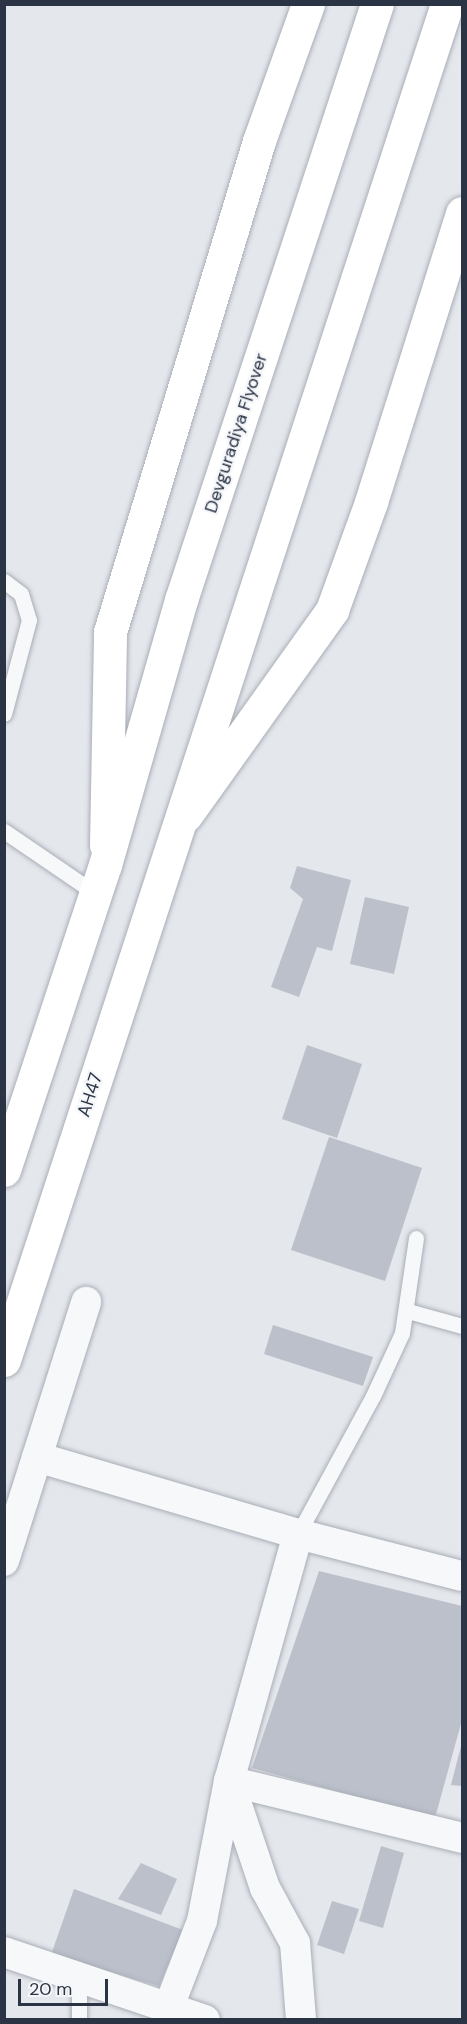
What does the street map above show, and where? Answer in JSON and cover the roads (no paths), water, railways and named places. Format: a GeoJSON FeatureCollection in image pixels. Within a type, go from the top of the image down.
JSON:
{"type":"FeatureCollection","features":[{"type":"Feature","properties":{"kind":"main road"},"geometry":{"type":"LineString","coordinates":[[4,1170],[100,879],[110,632],[259,141],[308,4]]}},
{"type":"Feature","properties":{"kind":"main road","name":"Devguradiya Flyover"},"geometry":{"type":"LineString","coordinates":[[100,879],[181,600],[377,4]]}},
{"type":"Feature","properties":{"kind":"main road"},"geometry":{"type":"LineString","coordinates":[[175,829],[247,617],[447,4]]}},
{"type":"Feature","properties":{"kind":"main road"},"geometry":{"type":"LineString","coordinates":[[175,829],[332,610],[452,276],[462,213]]}},
{"type":"Feature","properties":{"kind":"main road","name":"AH47"},"geometry":{"type":"LineString","coordinates":[[4,1360],[175,829]]}},
{"type":"Feature","properties":{"kind":"street"},"geometry":{"type":"LineString","coordinates":[[4,1561],[86,1302]]}},
{"type":"Feature","properties":{"kind":"street"},"geometry":{"type":"LineString","coordinates":[[37,1457],[297,1534],[462,1576]]}},
{"type":"Feature","properties":{"kind":"street"},"geometry":{"type":"LineString","coordinates":[[168,2009],[202,1921],[229,1781],[297,1534]]}},
{"type":"Feature","properties":{"kind":"street"},"geometry":{"type":"LineString","coordinates":[[229,1781],[462,1838]]}},
{"type":"Feature","properties":{"kind":"street"},"geometry":{"type":"LineString","coordinates":[[229,1781],[265,1888],[295,1943],[301,2019]]}},
{"type":"Feature","properties":{"kind":"street"},"geometry":{"type":"LineString","coordinates":[[4,1952],[168,2009],[205,2019]]}},
{"type":"Feature","properties":{"kind":"lane"},"geometry":{"type":"LineString","coordinates":[[4,581],[21,594],[29,620],[4,714]]}},
{"type":"Feature","properties":{"kind":"lane"},"geometry":{"type":"LineString","coordinates":[[4,831],[100,879]]}},
{"type":"Feature","properties":{"kind":"lane"},"geometry":{"type":"LineString","coordinates":[[297,1534],[373,1396],[402,1333],[408,1311],[416,1238]]}},
{"type":"Feature","properties":{"kind":"lane"},"geometry":{"type":"LineString","coordinates":[[408,1311],[462,1326]]}},
{"type":"Feature","properties":{"kind":"lane"},"geometry":{"type":"LineString","coordinates":[[79,1978],[79,2019]]}}]}
